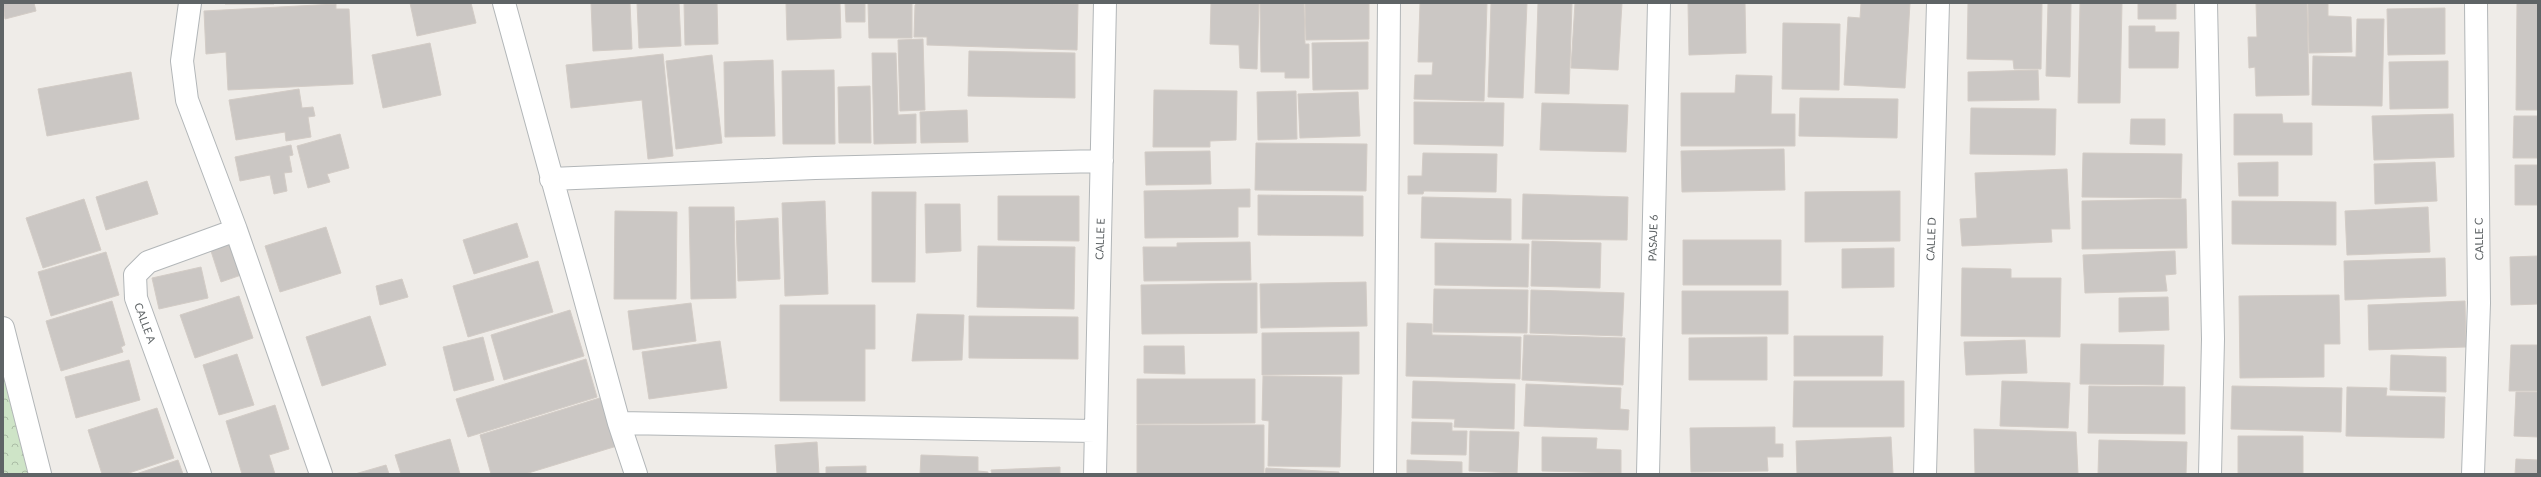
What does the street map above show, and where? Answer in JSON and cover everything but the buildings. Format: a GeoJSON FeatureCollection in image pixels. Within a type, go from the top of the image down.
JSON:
{"type":"FeatureCollection","features":[{"type":"Feature","properties":{"kind":"street"},"geometry":{"type":"LineString","coordinates":[[190,3],[182,61],[187,100],[236,230],[321,474]]}},
{"type":"Feature","properties":{"kind":"street"},"geometry":{"type":"LineString","coordinates":[[504,3],[619,423],[636,474]]}},
{"type":"Feature","properties":{"kind":"street","name":"CALLE E"},"geometry":{"type":"LineString","coordinates":[[1095,474],[1105,3]]}},
{"type":"Feature","properties":{"kind":"street"},"geometry":{"type":"LineString","coordinates":[[1385,474],[1389,3]]}},
{"type":"Feature","properties":{"kind":"street","name":"PASAJE 6"},"geometry":{"type":"LineString","coordinates":[[1648,474],[1659,3]]}},
{"type":"Feature","properties":{"kind":"street","name":"CALLE D"},"geometry":{"type":"LineString","coordinates":[[1925,474],[1938,3]]}},
{"type":"Feature","properties":{"kind":"street"},"geometry":{"type":"LineString","coordinates":[[2206,3],[2213,339],[2210,474]]}},
{"type":"Feature","properties":{"kind":"street","name":"CALLE C"},"geometry":{"type":"LineString","coordinates":[[2473,474],[2479,303],[2476,3]]}},
{"type":"Feature","properties":{"kind":"street"},"geometry":{"type":"LineString","coordinates":[[552,179],[815,168],[1102,161]]}},
{"type":"Feature","properties":{"kind":"street","name":"CALLE A"},"geometry":{"type":"LineString","coordinates":[[200,474],[136,298],[135,275],[148,262],[236,230]]}},
{"type":"Feature","properties":{"kind":"street"},"geometry":{"type":"LineString","coordinates":[[3,328],[40,474]]}},
{"type":"Feature","properties":{"kind":"street"},"geometry":{"type":"LineString","coordinates":[[619,423],[1095,431]]}},
{"type":"Feature","properties":{"kind":"green space"},"geometry":{"type":"Polygon","coordinates":[[[3,321],[39,474],[3,474],[3,321]]]}}]}
